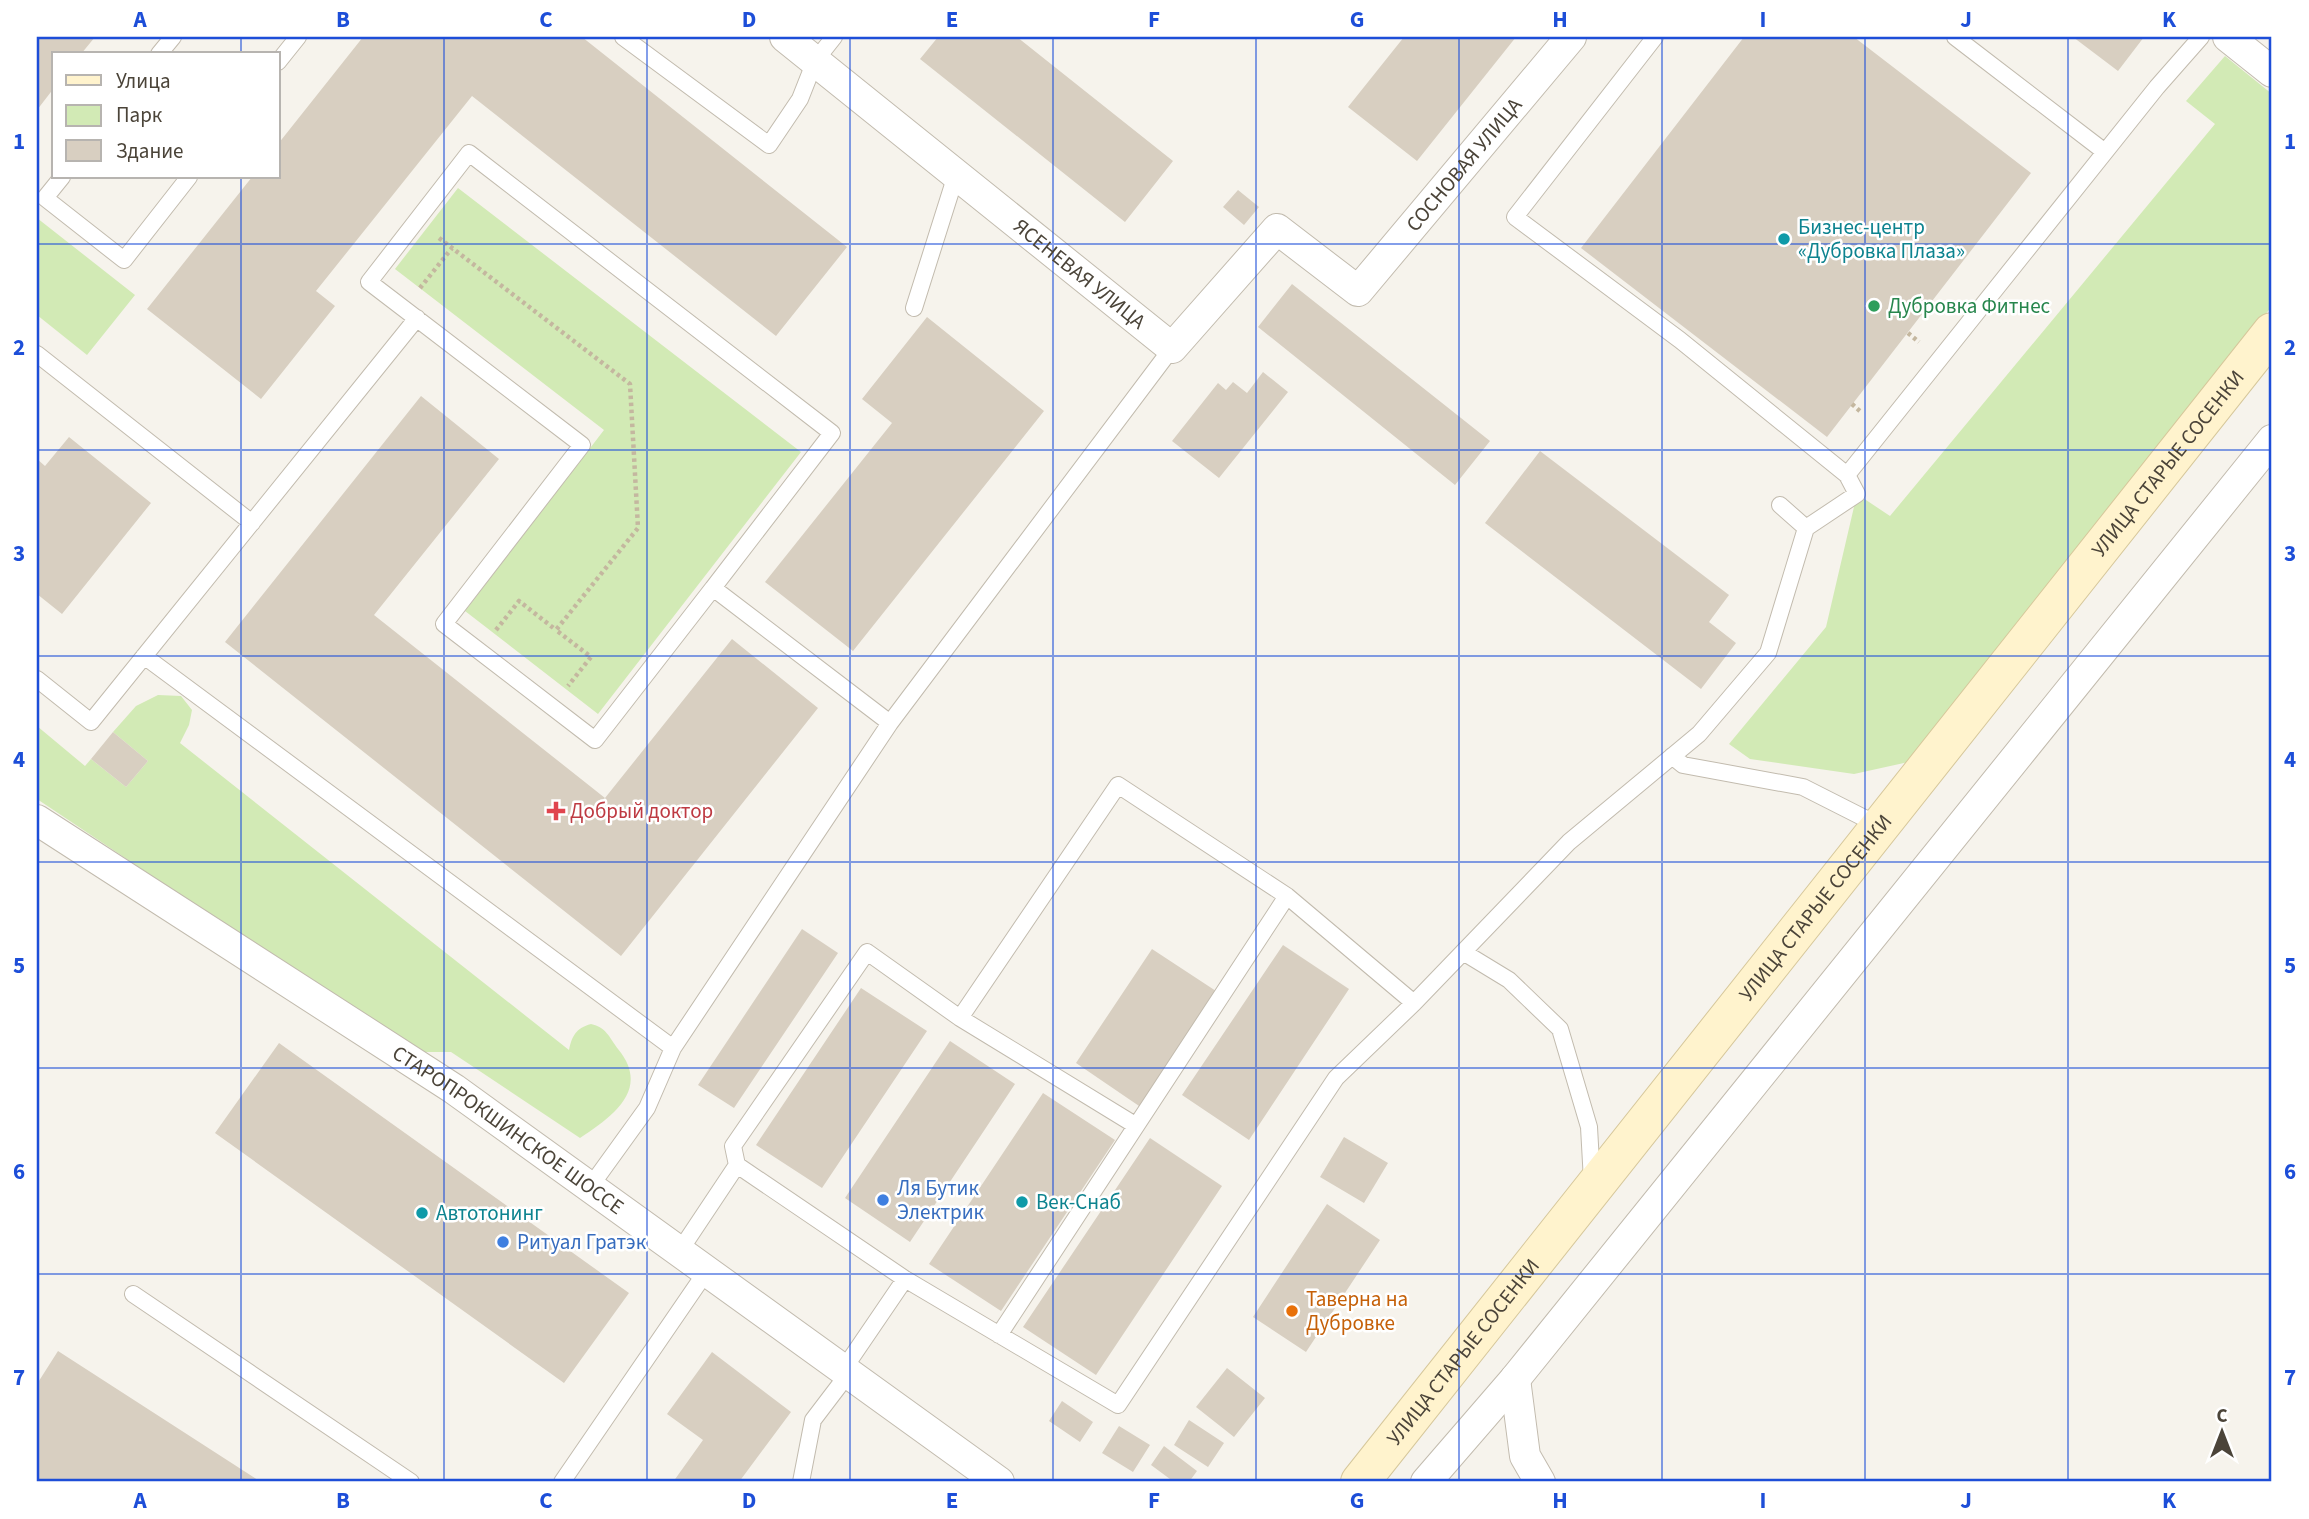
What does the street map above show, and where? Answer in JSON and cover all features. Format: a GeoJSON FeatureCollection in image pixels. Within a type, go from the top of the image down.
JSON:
{"type":"FeatureCollection","features":[{"type":"Feature","properties":{"kind":"main road","name":"УЛИЦА СТАРЫЕ СОСЕНКИ"},"geometry":{"type":"LineString","coordinates":[[1360,1482],[1593,1193],[2272,332]]}},
{"type":"Feature","properties":{"kind":"street","name":"ЯСЕНЕВАЯ УЛИЦА"},"geometry":{"type":"LineString","coordinates":[[785,37],[1172,348]]}},
{"type":"Feature","properties":{"kind":"street","name":"СОСНОВАЯ УЛИЦА"},"geometry":{"type":"LineString","coordinates":[[1172,348],[1277,229],[1358,291],[1571,37]]}},
{"type":"Feature","properties":{"kind":"street"},"geometry":{"type":"LineString","coordinates":[[2228,37],[2272,72]]}},
{"type":"Feature","properties":{"kind":"street"},"geometry":{"type":"LineString","coordinates":[[1426,1482],[1515,1379],[2272,440]]}},
{"type":"Feature","properties":{"kind":"street","name":"СТАРОПРОКШИНСКОЕ ШОССЕ"},"geometry":{"type":"LineString","coordinates":[[37,820],[454,1090],[999,1482]]}},
{"type":"Feature","properties":{"kind":"street"},"geometry":{"type":"LineString","coordinates":[[1515,1379],[1525,1456],[1540,1482]]}},
{"type":"Feature","properties":{"kind":"lane"},"geometry":{"type":"LineString","coordinates":[[161,52],[173,37]]}},
{"type":"Feature","properties":{"kind":"lane"},"geometry":{"type":"LineString","coordinates":[[280,60],[298,37]]}},
{"type":"Feature","properties":{"kind":"lane"},"geometry":{"type":"LineString","coordinates":[[623,37],[769,145],[800,99],[815,61],[834,37]]}},
{"type":"Feature","properties":{"kind":"lane"},"geometry":{"type":"LineString","coordinates":[[1135,1125],[960,1018],[867,953],[733,1146],[737,1165],[905,1279],[1118,1405],[1336,1078],[1414,1003],[1569,842],[1699,734],[1768,653],[1805,528],[1857,494],[1847,475],[1680,340],[1514,217],[1655,37]]}},
{"type":"Feature","properties":{"kind":"lane"},"geometry":{"type":"LineString","coordinates":[[1955,37],[2105,152]]}},
{"type":"Feature","properties":{"kind":"lane"},"geometry":{"type":"LineString","coordinates":[[1847,475],[2105,152],[2201,37]]}},
{"type":"Feature","properties":{"kind":"lane"},"geometry":{"type":"LineString","coordinates":[[469,153],[832,433],[713,588],[595,740],[444,624],[582,445],[369,282],[469,153]]}},
{"type":"Feature","properties":{"kind":"lane"},"geometry":{"type":"LineString","coordinates":[[914,308],[956,174]]}},
{"type":"Feature","properties":{"kind":"lane"},"geometry":{"type":"LineString","coordinates":[[61,178],[45,198],[124,260],[188,178]]}},
{"type":"Feature","properties":{"kind":"lane"},"geometry":{"type":"LineString","coordinates":[[37,679],[91,722],[252,523],[411,314]]}},
{"type":"Feature","properties":{"kind":"lane"},"geometry":{"type":"LineString","coordinates":[[590,1187],[647,1108],[673,1048],[890,723],[1172,348]]}},
{"type":"Feature","properties":{"kind":"lane"},"geometry":{"type":"LineString","coordinates":[[37,354],[252,523]]}},
{"type":"Feature","properties":{"kind":"lane"},"geometry":{"type":"LineString","coordinates":[[1780,505],[1805,528]]}},
{"type":"Feature","properties":{"kind":"lane"},"geometry":{"type":"LineString","coordinates":[[713,588],[890,723]]}},
{"type":"Feature","properties":{"kind":"lane"},"geometry":{"type":"LineString","coordinates":[[144,656],[673,1048]]}},
{"type":"Feature","properties":{"kind":"lane"},"geometry":{"type":"LineString","coordinates":[[1672,756],[1683,765],[1803,787],[1880,826]]}},
{"type":"Feature","properties":{"kind":"lane"},"geometry":{"type":"LineString","coordinates":[[960,1018],[1118,785],[1287,896],[1414,1003]]}},
{"type":"Feature","properties":{"kind":"lane"},"geometry":{"type":"LineString","coordinates":[[999,1335],[1287,896]]}},
{"type":"Feature","properties":{"kind":"lane"},"geometry":{"type":"LineString","coordinates":[[1463,953],[1509,980],[1560,1029],[1589,1127],[1593,1193]]}},
{"type":"Feature","properties":{"kind":"lane"},"geometry":{"type":"LineString","coordinates":[[679,1252],[737,1165]]}},
{"type":"Feature","properties":{"kind":"lane"},"geometry":{"type":"LineString","coordinates":[[562,1482],[706,1272]]}},
{"type":"Feature","properties":{"kind":"lane"},"geometry":{"type":"LineString","coordinates":[[801,1482],[813,1420],[905,1279]]}},
{"type":"Feature","properties":{"kind":"lane"},"geometry":{"type":"LineString","coordinates":[[133,1294],[411,1482]]}},
{"type":"Feature","properties":{"kind":"path"},"geometry":{"type":"LineString","coordinates":[[411,314],[452,248]]}},
{"type":"Feature","properties":{"kind":"path"},"geometry":{"type":"LineString","coordinates":[[1908,333],[1922,345]]}},
{"type":"Feature","properties":{"kind":"path"},"geometry":{"type":"LineString","coordinates":[[1852,404],[1866,415]]}},
{"type":"Feature","properties":{"kind":"path"},"geometry":{"type":"LineString","coordinates":[[479,652],[519,601],[556,630]]}},
{"type":"Feature","properties":{"kind":"green space"},"geometry":{"type":"Polygon","coordinates":[[[2225,56],[2272,94],[2272,306],[1913,761],[1854,774],[1750,759],[1729,744],[1826,627],[1857,494],[1890,516],[2215,124],[2186,101],[2225,56]]]}},
{"type":"Feature","properties":{"kind":"green space"},"geometry":{"type":"Polygon","coordinates":[[[458,188],[801,452],[598,714],[465,611],[604,430],[395,269],[458,188]]]}},
{"type":"Feature","properties":{"kind":"green space"},"geometry":{"type":"Polygon","coordinates":[[[37,218],[135,295],[87,355],[37,315],[37,218]]]}},
{"type":"Feature","properties":{"kind":"green space"},"geometry":{"type":"Polygon","coordinates":[[[158,695],[181,696],[192,710],[189,725],[180,743],[569,1050],[578,1030],[591,1024],[604,1030],[627,1063],[631,1077],[624,1100],[615,1111],[580,1138],[451,1052],[415,1052],[37,799],[37,726],[85,766],[91,759],[126,787],[148,761],[113,732],[136,706],[158,695]]]}},
{"type":"Feature","properties":{"kind":"building"},"geometry":{"type":"Polygon","coordinates":[[[37,37],[95,37],[83,52],[52,52],[52,91],[37,110],[37,37]]]}},
{"type":"Feature","properties":{"kind":"building"},"geometry":{"type":"Polygon","coordinates":[[[363,37],[582,37],[847,247],[776,336],[472,96],[316,291],[335,306],[261,399],[147,309],[251,178],[280,178],[280,141],[363,37]]]}},
{"type":"Feature","properties":{"kind":"building"},"geometry":{"type":"Polygon","coordinates":[[[938,37],[1017,37],[1173,161],[1125,222],[920,59],[938,37]]]}},
{"type":"Feature","properties":{"kind":"building"},"geometry":{"type":"Polygon","coordinates":[[[1404,37],[1516,37],[1417,161],[1348,107],[1404,37]]]}},
{"type":"Feature","properties":{"kind":"building","name":"Бизнес-центр «Дубровка Плаза»"},"geometry":{"type":"Polygon","coordinates":[[[1744,37],[1854,37],[2031,173],[1827,437],[1581,248],[1744,37]]]}},
{"type":"Feature","properties":{"kind":"building"},"geometry":{"type":"Polygon","coordinates":[[[2073,37],[2144,37],[2118,71],[2073,37]]]}},
{"type":"Feature","properties":{"kind":"building"},"geometry":{"type":"Polygon","coordinates":[[[1238,190],[1259,207],[1244,225],[1223,207],[1238,190]]]}},
{"type":"Feature","properties":{"kind":"building"},"geometry":{"type":"Polygon","coordinates":[[[1292,284],[1490,441],[1455,485],[1258,327],[1292,284]]]}},
{"type":"Feature","properties":{"kind":"building"},"geometry":{"type":"Polygon","coordinates":[[[927,317],[1044,411],[853,651],[765,582],[892,423],[862,399],[927,317]]]}},
{"type":"Feature","properties":{"kind":"building"},"geometry":{"type":"Polygon","coordinates":[[[1263,372],[1288,392],[1219,478],[1172,441],[1218,383],[1226,390],[1233,382],[1247,393],[1263,372]]]}},
{"type":"Feature","properties":{"kind":"building"},"geometry":{"type":"Polygon","coordinates":[[[421,396],[499,459],[374,615],[605,798],[732,639],[818,708],[621,956],[225,642],[421,396]]]}},
{"type":"Feature","properties":{"kind":"building"},"geometry":{"type":"Polygon","coordinates":[[[69,437],[151,503],[62,614],[37,594],[37,459],[45,466],[69,437]]]}},
{"type":"Feature","properties":{"kind":"building"},"geometry":{"type":"Polygon","coordinates":[[[1540,451],[1729,595],[1709,622],[1736,643],[1701,689],[1485,523],[1540,451]]]}},
{"type":"Feature","properties":{"kind":"building"},"geometry":{"type":"Polygon","coordinates":[[[113,732],[148,761],[126,787],[91,759],[113,732]]]}},
{"type":"Feature","properties":{"kind":"building"},"geometry":{"type":"Polygon","coordinates":[[[802,929],[838,953],[734,1108],[698,1085],[802,929]]]}},
{"type":"Feature","properties":{"kind":"building"},"geometry":{"type":"Polygon","coordinates":[[[1283,945],[1349,989],[1249,1140],[1182,1095],[1283,945]]]}},
{"type":"Feature","properties":{"kind":"building"},"geometry":{"type":"Polygon","coordinates":[[[1152,949],[1219,993],[1142,1108],[1076,1063],[1152,949]]]}},
{"type":"Feature","properties":{"kind":"building"},"geometry":{"type":"Polygon","coordinates":[[[861,988],[927,1031],[822,1188],[756,1145],[861,988]]]}},
{"type":"Feature","properties":{"kind":"building"},"geometry":{"type":"Polygon","coordinates":[[[950,1041],[1015,1084],[910,1242],[845,1198],[950,1041]]]}},
{"type":"Feature","properties":{"kind":"building","name":"Автотонинг"},"geometry":{"type":"Polygon","coordinates":[[[279,1043],[629,1293],[564,1383],[215,1133],[279,1043]]]}},
{"type":"Feature","properties":{"kind":"building","name":"Век-Снаб"},"geometry":{"type":"Polygon","coordinates":[[[1043,1093],[1115,1140],[1001,1311],[929,1264],[1043,1093]]]}},
{"type":"Feature","properties":{"kind":"building"},"geometry":{"type":"Polygon","coordinates":[[[1344,1137],[1388,1163],[1364,1203],[1320,1177],[1344,1137]]]}},
{"type":"Feature","properties":{"kind":"building"},"geometry":{"type":"Polygon","coordinates":[[[1150,1138],[1222,1186],[1096,1375],[1023,1327],[1150,1138]]]}},
{"type":"Feature","properties":{"kind":"building"},"geometry":{"type":"Polygon","coordinates":[[[1327,1204],[1380,1240],[1306,1352],[1253,1317],[1327,1204]]]}},
{"type":"Feature","properties":{"kind":"building"},"geometry":{"type":"Polygon","coordinates":[[[58,1351],[261,1482],[37,1482],[37,1384],[58,1351]]]}},
{"type":"Feature","properties":{"kind":"building"},"geometry":{"type":"Polygon","coordinates":[[[712,1352],[791,1412],[739,1482],[673,1482],[703,1440],[667,1414],[712,1352]]]}},
{"type":"Feature","properties":{"kind":"building"},"geometry":{"type":"Polygon","coordinates":[[[1227,1368],[1265,1398],[1234,1437],[1196,1407],[1227,1368]]]}},
{"type":"Feature","properties":{"kind":"building"},"geometry":{"type":"Polygon","coordinates":[[[1062,1401],[1093,1422],[1080,1442],[1049,1421],[1062,1401]]]}},
{"type":"Feature","properties":{"kind":"building"},"geometry":{"type":"Polygon","coordinates":[[[1189,1420],[1224,1443],[1208,1467],[1174,1445],[1189,1420]]]}},
{"type":"Feature","properties":{"kind":"building"},"geometry":{"type":"Polygon","coordinates":[[[1119,1426],[1150,1445],[1133,1472],[1102,1453],[1119,1426]]]}},
{"type":"Feature","properties":{"kind":"building"},"geometry":{"type":"Polygon","coordinates":[[[1164,1446],[1197,1471],[1189,1482],[1174,1482],[1151,1465],[1164,1446]]]}},
{"type":"Feature","properties":{"kind":"place","name":"Бизнес-центр «Дубровка Плаза»"},"geometry":{"type":"Point","coordinates":[1784,239]}},
{"type":"Feature","properties":{"kind":"place","name":"Дубровка Фитнес"},"geometry":{"type":"Point","coordinates":[1874,306]}},
{"type":"Feature","properties":{"kind":"place","name":"Добрый доктор"},"geometry":{"type":"Point","coordinates":[556,811]}},
{"type":"Feature","properties":{"kind":"place","name":"Ля Бутик Электрик"},"geometry":{"type":"Point","coordinates":[883,1200]}},
{"type":"Feature","properties":{"kind":"place","name":"Век-Снаб"},"geometry":{"type":"Point","coordinates":[1022,1202]}},
{"type":"Feature","properties":{"kind":"place","name":"Автотонинг"},"geometry":{"type":"Point","coordinates":[422,1213]}},
{"type":"Feature","properties":{"kind":"place","name":"Ритуал Гратэк"},"geometry":{"type":"Point","coordinates":[503,1242]}},
{"type":"Feature","properties":{"kind":"place","name":"Таверна на Дубровке"},"geometry":{"type":"Point","coordinates":[1292,1311]}}]}
